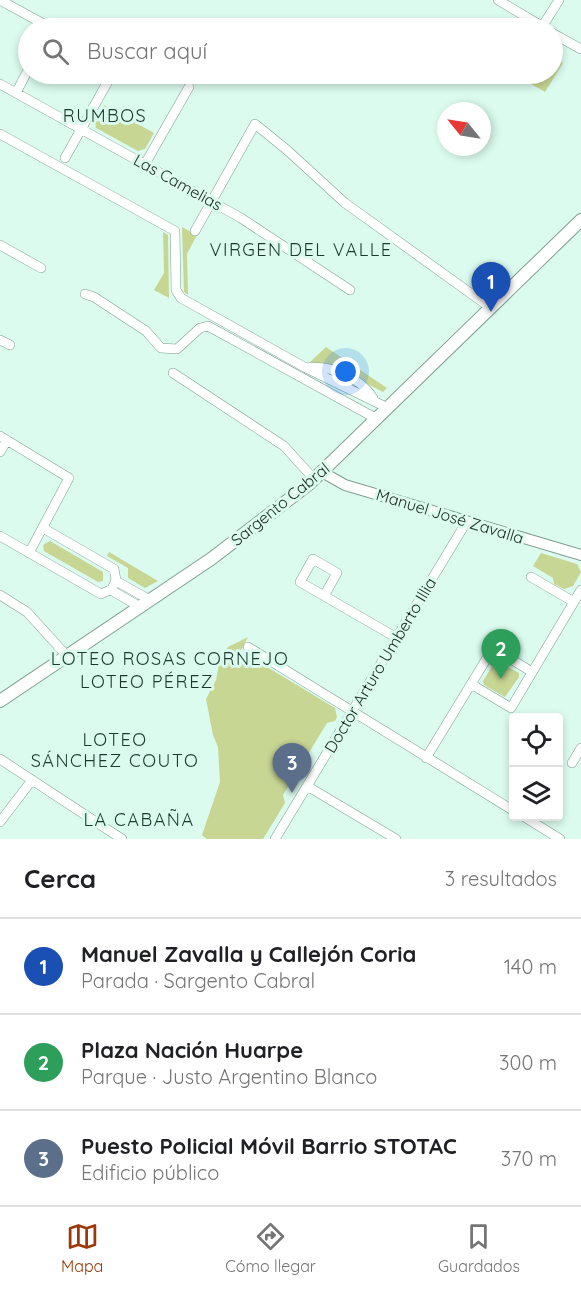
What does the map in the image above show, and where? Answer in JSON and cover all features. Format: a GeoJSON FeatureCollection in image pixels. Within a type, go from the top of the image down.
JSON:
{"type":"FeatureCollection","features":[{"type":"Feature","properties":{"kind":"main road","name":"Sargento Cabral"},"geometry":{"type":"LineString","coordinates":[[0,701],[211,559],[318,476],[581,220]]}},
{"type":"Feature","properties":{"kind":"street"},"geometry":{"type":"LineString","coordinates":[[0,0],[33,18]]}},
{"type":"Feature","properties":{"kind":"street"},"geometry":{"type":"LineString","coordinates":[[498,0],[528,18]]}},
{"type":"Feature","properties":{"kind":"street"},"geometry":{"type":"LineString","coordinates":[[549,18],[559,0]]}},
{"type":"Feature","properties":{"kind":"street"},"geometry":{"type":"LineString","coordinates":[[563,39],[581,49]]}},
{"type":"Feature","properties":{"kind":"street","name":"Las Camelias"},"geometry":{"type":"LineString","coordinates":[[0,84],[212,201],[350,290]]}},
{"type":"Feature","properties":{"kind":"street"},"geometry":{"type":"LineString","coordinates":[[16,93],[21,84]]}},
{"type":"Feature","properties":{"kind":"street"},"geometry":{"type":"LineString","coordinates":[[65,158],[106,84]]}},
{"type":"Feature","properties":{"kind":"street"},"geometry":{"type":"LineString","coordinates":[[145,164],[189,87]]}},
{"type":"Feature","properties":{"kind":"street"},"geometry":{"type":"LineString","coordinates":[[195,231],[255,124],[345,203],[491,308]]}},
{"type":"Feature","properties":{"kind":"street"},"geometry":{"type":"LineString","coordinates":[[0,134],[175,231],[178,295],[306,368],[374,399],[388,408]]}},
{"type":"Feature","properties":{"kind":"street"},"geometry":{"type":"LineString","coordinates":[[0,245],[41,268]]}},
{"type":"Feature","properties":{"kind":"street"},"geometry":{"type":"LineString","coordinates":[[85,294],[94,297],[142,327],[161,348],[177,349],[200,328],[208,326],[376,419]]}},
{"type":"Feature","properties":{"kind":"street"},"geometry":{"type":"LineString","coordinates":[[0,340],[10,345]]}},
{"type":"Feature","properties":{"kind":"street"},"geometry":{"type":"LineString","coordinates":[[173,373],[284,446],[318,476]]}},
{"type":"Feature","properties":{"kind":"street"},"geometry":{"type":"LineString","coordinates":[[0,452],[4,438],[69,478],[29,553]]}},
{"type":"Feature","properties":{"kind":"street","name":"Manuel José Zavalla"},"geometry":{"type":"LineString","coordinates":[[318,476],[580,553]]}},
{"type":"Feature","properties":{"kind":"street","name":"Doctor Arturo Umberto Illia"},"geometry":{"type":"LineString","coordinates":[[275,839],[467,521]]}},
{"type":"Feature","properties":{"kind":"street"},"geometry":{"type":"LineString","coordinates":[[0,536],[101,594],[111,590],[116,581],[114,569],[43,528]]}},
{"type":"Feature","properties":{"kind":"street"},"geometry":{"type":"LineString","coordinates":[[531,577],[574,602]]}},
{"type":"Feature","properties":{"kind":"street"},"geometry":{"type":"LineString","coordinates":[[116,581],[145,604]]}},
{"type":"Feature","properties":{"kind":"street"},"geometry":{"type":"LineString","coordinates":[[111,590],[145,604]]}},
{"type":"Feature","properties":{"kind":"street"},"geometry":{"type":"LineString","coordinates":[[471,684],[511,708],[581,590]]}},
{"type":"Feature","properties":{"kind":"street"},"geometry":{"type":"LineString","coordinates":[[0,595],[30,615],[67,656]]}},
{"type":"Feature","properties":{"kind":"street"},"geometry":{"type":"LineString","coordinates":[[324,596],[397,638]]}},
{"type":"Feature","properties":{"kind":"street"},"geometry":{"type":"LineString","coordinates":[[248,647],[354,710],[426,758],[509,809]]}},
{"type":"Feature","properties":{"kind":"street"},"geometry":{"type":"LineString","coordinates":[[426,758],[493,648],[532,672]]}},
{"type":"Feature","properties":{"kind":"street"},"geometry":{"type":"LineString","coordinates":[[572,764],[581,749]]}},
{"type":"Feature","properties":{"kind":"street"},"geometry":{"type":"LineString","coordinates":[[0,759],[117,838]]}},
{"type":"Feature","properties":{"kind":"street"},"geometry":{"type":"LineString","coordinates":[[0,822],[32,780]]}},
{"type":"Feature","properties":{"kind":"street"},"geometry":{"type":"LineString","coordinates":[[307,786],[396,839]]}},
{"type":"Feature","properties":{"kind":"street"},"geometry":{"type":"LineString","coordinates":[[531,821],[560,839]]}},
{"type":"Feature","properties":{"kind":"street"},"geometry":{"type":"LineString","coordinates":[[375,839],[381,830]]}},
{"type":"Feature","properties":{"kind":"green space"},"geometry":{"type":"Polygon","coordinates":[[[531,84],[550,84],[545,92],[531,84]]]}},
{"type":"Feature","properties":{"kind":"green space"},"geometry":{"type":"Polygon","coordinates":[[[104,105],[154,133],[145,149],[138,151],[96,128],[95,121],[104,105]]]}},
{"type":"Feature","properties":{"kind":"green space"},"geometry":{"type":"Polygon","coordinates":[[[182,227],[197,235],[187,254],[188,295],[184,292],[182,227]]]}},
{"type":"Feature","properties":{"kind":"green space"},"geometry":{"type":"Polygon","coordinates":[[[163,232],[168,235],[169,298],[154,290],[164,273],[163,232]]]}},
{"type":"Feature","properties":{"kind":"green space"},"geometry":{"type":"Polygon","coordinates":[[[326,347],[387,388],[383,392],[333,366],[310,362],[326,347]]]}},
{"type":"Feature","properties":{"kind":"green space"},"geometry":{"type":"Polygon","coordinates":[[[50,541],[103,572],[103,581],[98,582],[44,551],[43,545],[50,541]]]}},
{"type":"Feature","properties":{"kind":"green space"},"geometry":{"type":"Polygon","coordinates":[[[109,552],[158,581],[145,588],[128,578],[128,568],[107,556],[109,552]]]}},
{"type":"Feature","properties":{"kind":"green space"},"geometry":{"type":"Polygon","coordinates":[[[541,553],[577,564],[581,572],[573,586],[564,589],[554,584],[553,578],[533,566],[541,553]]]}},
{"type":"Feature","properties":{"kind":"green space"},"geometry":{"type":"Polygon","coordinates":[[[248,637],[239,654],[258,665],[262,664],[335,708],[337,717],[335,721],[327,723],[283,795],[285,803],[263,839],[207,839],[202,835],[220,782],[218,747],[213,735],[206,699],[216,680],[220,658],[228,647],[248,637]]]}},
{"type":"Feature","properties":{"kind":"green space"},"geometry":{"type":"Polygon","coordinates":[[[498,662],[519,673],[519,677],[505,697],[484,685],[483,681],[494,663],[498,662]]]}},
{"type":"Feature","properties":{"kind":"place","name":"Manuel Zavalla y Callejón Coria"},"geometry":{"type":"Point","coordinates":[491,312]}},
{"type":"Feature","properties":{"kind":"place","name":"Plaza Nación Huarpe"},"geometry":{"type":"Point","coordinates":[501,679]}},
{"type":"Feature","properties":{"kind":"place","name":"Puesto Policial Móvil Barrio STOTAC"},"geometry":{"type":"Point","coordinates":[292,793]}},
{"type":"Feature","properties":{"kind":"district","name":"RUMBOS"},"geometry":{"type":"Point","coordinates":[105,116]}},
{"type":"Feature","properties":{"kind":"district","name":"VIRGEN DEL VALLE"},"geometry":{"type":"Point","coordinates":[301,250]}},
{"type":"Feature","properties":{"kind":"district","name":"LOTEO ROSAS CORNEJO"},"geometry":{"type":"Point","coordinates":[170,659]}},
{"type":"Feature","properties":{"kind":"district","name":"LOTEO PÉREZ"},"geometry":{"type":"Point","coordinates":[147,682]}},
{"type":"Feature","properties":{"kind":"district","name":"LOTEO SÁNCHEZ COUTO"},"geometry":{"type":"Point","coordinates":[115,750]}},
{"type":"Feature","properties":{"kind":"district","name":"LA CABAÑA"},"geometry":{"type":"Point","coordinates":[139,820]}}]}
